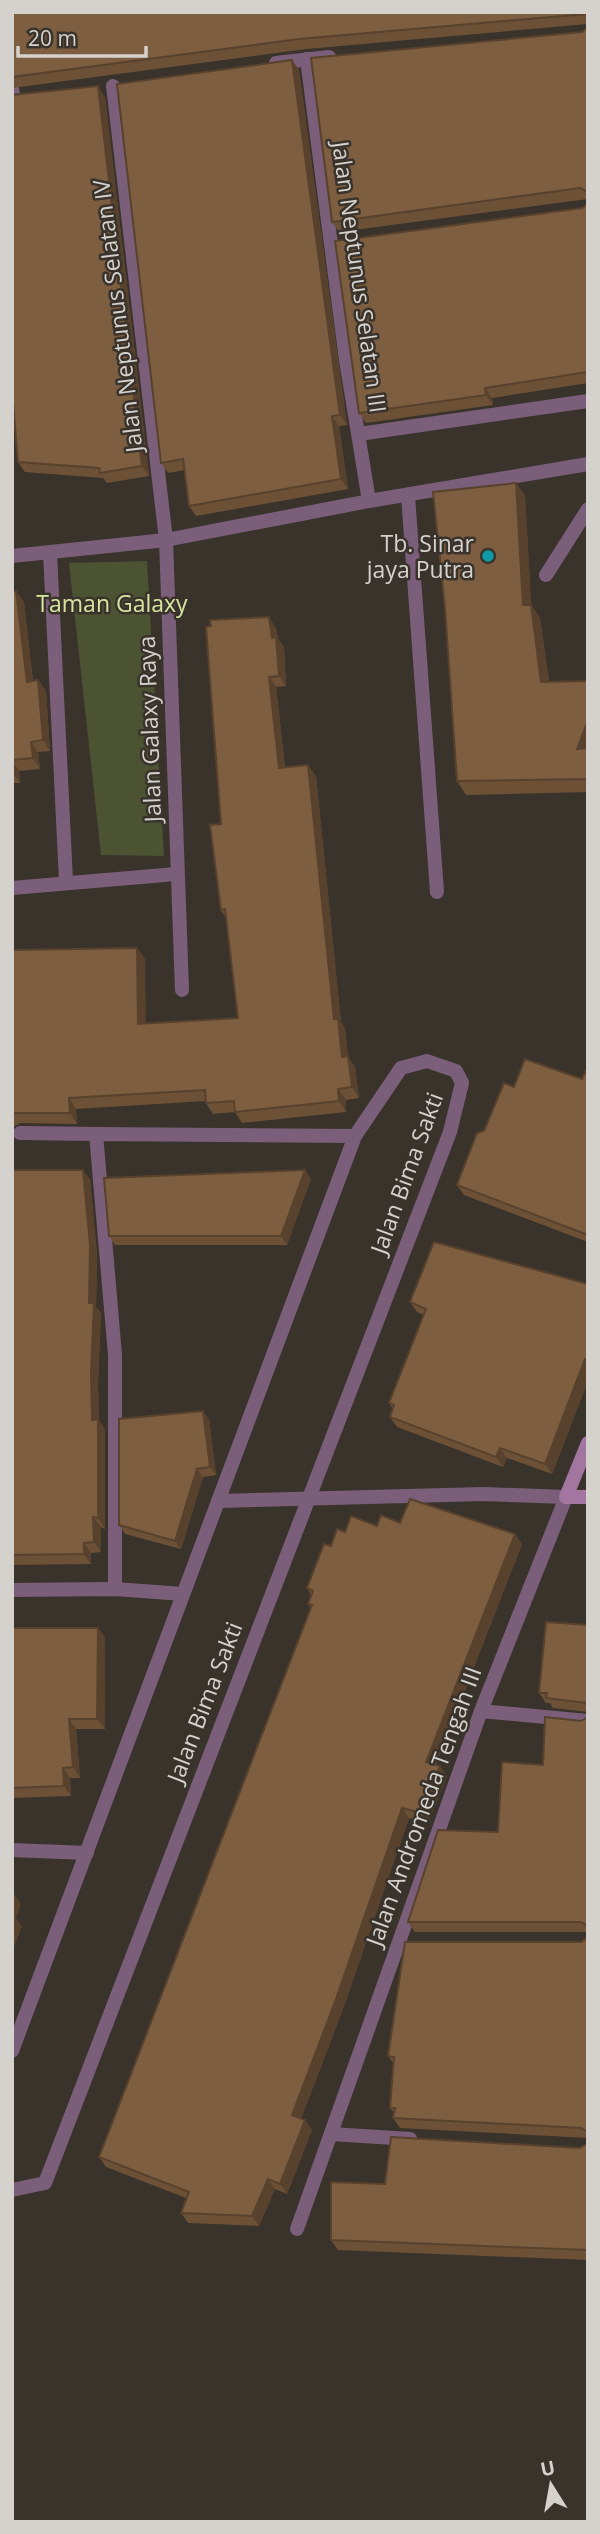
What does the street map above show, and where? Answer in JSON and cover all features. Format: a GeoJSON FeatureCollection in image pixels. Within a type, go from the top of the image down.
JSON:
{"type":"FeatureCollection","features":[{"type":"Feature","properties":{"kind":"street"},"geometry":{"type":"LineString","coordinates":[[265,65],[347,55]]}},
{"type":"Feature","properties":{"kind":"street","name":"Jalan Neptunus Selatan III"},"geometry":{"type":"LineString","coordinates":[[307,59],[338,242],[369,501]]}},
{"type":"Feature","properties":{"kind":"street","name":"Jalan Neptunus Selatan IV"},"geometry":{"type":"LineString","coordinates":[[114,86],[166,540]]}},
{"type":"Feature","properties":{"kind":"street"},"geometry":{"type":"LineString","coordinates":[[12,87],[17,96]]}},
{"type":"Feature","properties":{"kind":"street"},"geometry":{"type":"LineString","coordinates":[[359,434],[588,401]]}},
{"type":"Feature","properties":{"kind":"street"},"geometry":{"type":"LineString","coordinates":[[12,555],[166,540],[369,501],[588,464]]}},
{"type":"Feature","properties":{"kind":"street"},"geometry":{"type":"LineString","coordinates":[[408,496],[438,892]]}},
{"type":"Feature","properties":{"kind":"street"},"geometry":{"type":"LineString","coordinates":[[546,575],[588,509]]}},
{"type":"Feature","properties":{"kind":"street","name":"Jalan Galaxy Raya"},"geometry":{"type":"LineString","coordinates":[[166,540],[182,989]]}},
{"type":"Feature","properties":{"kind":"street"},"geometry":{"type":"LineString","coordinates":[[50,553],[66,881]]}},
{"type":"Feature","properties":{"kind":"street"},"geometry":{"type":"LineString","coordinates":[[12,888],[66,881],[176,874]]}},
{"type":"Feature","properties":{"kind":"street","name":"Jalan Bima Sakti"},"geometry":{"type":"LineString","coordinates":[[12,2051],[355,1136],[401,1068],[427,1061],[456,1071],[462,1083],[450,1132],[45,2183],[12,2190]]}},
{"type":"Feature","properties":{"kind":"street"},"geometry":{"type":"LineString","coordinates":[[20,1133],[355,1136]]}},
{"type":"Feature","properties":{"kind":"street"},"geometry":{"type":"LineString","coordinates":[[96,1134],[115,1354],[115,1589]]}},
{"type":"Feature","properties":{"kind":"street"},"geometry":{"type":"LineString","coordinates":[[566,1497],[588,1443]]}},
{"type":"Feature","properties":{"kind":"street"},"geometry":{"type":"LineString","coordinates":[[218,1501],[484,1494],[588,1496]]}},
{"type":"Feature","properties":{"kind":"street","name":"Jalan Andromeda Tengah III"},"geometry":{"type":"LineString","coordinates":[[297,2229],[404,1942],[481,1711],[566,1497]]}},
{"type":"Feature","properties":{"kind":"street"},"geometry":{"type":"LineString","coordinates":[[12,1590],[115,1589],[183,1594]]}},
{"type":"Feature","properties":{"kind":"street"},"geometry":{"type":"LineString","coordinates":[[481,1711],[588,1721]]}},
{"type":"Feature","properties":{"kind":"street"},"geometry":{"type":"LineString","coordinates":[[12,1850],[87,1853]]}},
{"type":"Feature","properties":{"kind":"street"},"geometry":{"type":"LineString","coordinates":[[331,2134],[425,2139]]}},
{"type":"Feature","properties":{"kind":"green space","name":"Taman Galaxy"},"geometry":{"type":"Polygon","coordinates":[[[147,561],[164,856],[101,855],[69,563],[147,561]]]}},
{"type":"Feature","properties":{"kind":"building"},"geometry":{"type":"Polygon","coordinates":[[[12,12],[588,12],[588,19],[586,14],[299,39],[12,77],[12,12]]]}},
{"type":"Feature","properties":{"kind":"building"},"geometry":{"type":"Polygon","coordinates":[[[588,27],[588,192],[580,188],[332,222],[311,58],[582,32],[588,27]]]}},
{"type":"Feature","properties":{"kind":"building"},"geometry":{"type":"Polygon","coordinates":[[[292,60],[340,415],[332,416],[341,479],[189,506],[183,459],[161,463],[117,84],[292,60]]]}},
{"type":"Feature","properties":{"kind":"building"},"geometry":{"type":"Polygon","coordinates":[[[98,86],[142,466],[100,473],[99,468],[18,462],[12,391],[12,95],[98,86]]]}},
{"type":"Feature","properties":{"kind":"building"},"geometry":{"type":"Polygon","coordinates":[[[588,204],[588,372],[485,388],[486,395],[359,413],[335,241],[582,208],[588,204]]]}},
{"type":"Feature","properties":{"kind":"building"},"geometry":{"type":"Polygon","coordinates":[[[516,483],[523,605],[531,605],[541,682],[588,681],[588,720],[577,749],[588,748],[588,779],[457,781],[445,608],[433,492],[516,483]]]}},
{"type":"Feature","properties":{"kind":"building"},"geometry":{"type":"Polygon","coordinates":[[[16,591],[27,682],[38,680],[43,740],[31,742],[33,758],[12,760],[12,592],[16,591]]]}},
{"type":"Feature","properties":{"kind":"building"},"geometry":{"type":"Polygon","coordinates":[[[269,617],[272,638],[276,637],[279,676],[269,677],[279,768],[308,765],[334,1019],[338,1019],[342,1057],[348,1056],[352,1087],[338,1089],[339,1101],[235,1112],[234,1101],[206,1103],[205,1090],[69,1098],[70,1113],[12,1113],[12,950],[137,948],[138,1024],[238,1018],[225,909],[221,910],[210,825],[221,824],[206,627],[211,626],[210,620],[269,617]]]}},
{"type":"Feature","properties":{"kind":"building"},"geometry":{"type":"Polygon","coordinates":[[[525,1059],[582,1079],[588,1067],[588,1235],[457,1185],[477,1133],[484,1131],[504,1083],[514,1087],[525,1059]]]}},
{"type":"Feature","properties":{"kind":"building"},"geometry":{"type":"Polygon","coordinates":[[[12,1170],[83,1170],[90,1245],[89,1303],[94,1303],[92,1420],[98,1419],[98,1518],[93,1517],[94,1542],[84,1543],[84,1554],[12,1555],[12,1170]]]}},
{"type":"Feature","properties":{"kind":"building"},"geometry":{"type":"Polygon","coordinates":[[[305,1170],[281,1236],[109,1236],[104,1178],[305,1170]]]}},
{"type":"Feature","properties":{"kind":"building"},"geometry":{"type":"Polygon","coordinates":[[[434,1242],[588,1284],[588,1360],[585,1359],[545,1464],[500,1448],[496,1457],[390,1417],[394,1405],[389,1403],[426,1309],[410,1302],[434,1242]]]}},
{"type":"Feature","properties":{"kind":"building"},"geometry":{"type":"Polygon","coordinates":[[[203,1411],[210,1467],[197,1469],[175,1541],[119,1525],[119,1419],[203,1411]]]}},
{"type":"Feature","properties":{"kind":"building"},"geometry":{"type":"Polygon","coordinates":[[[410,1499],[515,1534],[426,1762],[440,1766],[421,1813],[402,1808],[336,1999],[292,2115],[305,2120],[280,2184],[268,2179],[252,2216],[181,2213],[189,2192],[99,2157],[312,1605],[308,1604],[313,1591],[307,1588],[324,1544],[331,1546],[337,1529],[345,1532],[351,1516],[377,1526],[381,1515],[400,1523],[410,1499]]]}},
{"type":"Feature","properties":{"kind":"building"},"geometry":{"type":"Polygon","coordinates":[[[546,1622],[588,1625],[588,1705],[546,1698],[547,1693],[539,1693],[546,1622]]]}},
{"type":"Feature","properties":{"kind":"building"},"geometry":{"type":"Polygon","coordinates":[[[12,1628],[98,1628],[97,1719],[69,1719],[73,1767],[63,1768],[64,1786],[12,1788],[12,1628]]]}},
{"type":"Feature","properties":{"kind":"building"},"geometry":{"type":"Polygon","coordinates":[[[545,1717],[581,1721],[588,1717],[588,1926],[581,1922],[408,1922],[438,1830],[498,1832],[502,1762],[543,1765],[545,1717]]]}},
{"type":"Feature","properties":{"kind":"building"},"geometry":{"type":"Polygon","coordinates":[[[588,1937],[588,2132],[581,2128],[393,2118],[395,2108],[390,2108],[394,2057],[388,2056],[405,1942],[581,1942],[588,1937]]]}},
{"type":"Feature","properties":{"kind":"building"},"geometry":{"type":"Polygon","coordinates":[[[391,2137],[580,2148],[588,2143],[588,2250],[331,2240],[331,2182],[385,2184],[391,2137]]]}},
{"type":"Feature","properties":{"kind":"place","name":"Tb. Sinar jaya Putra"},"geometry":{"type":"Point","coordinates":[488,556]}}]}
